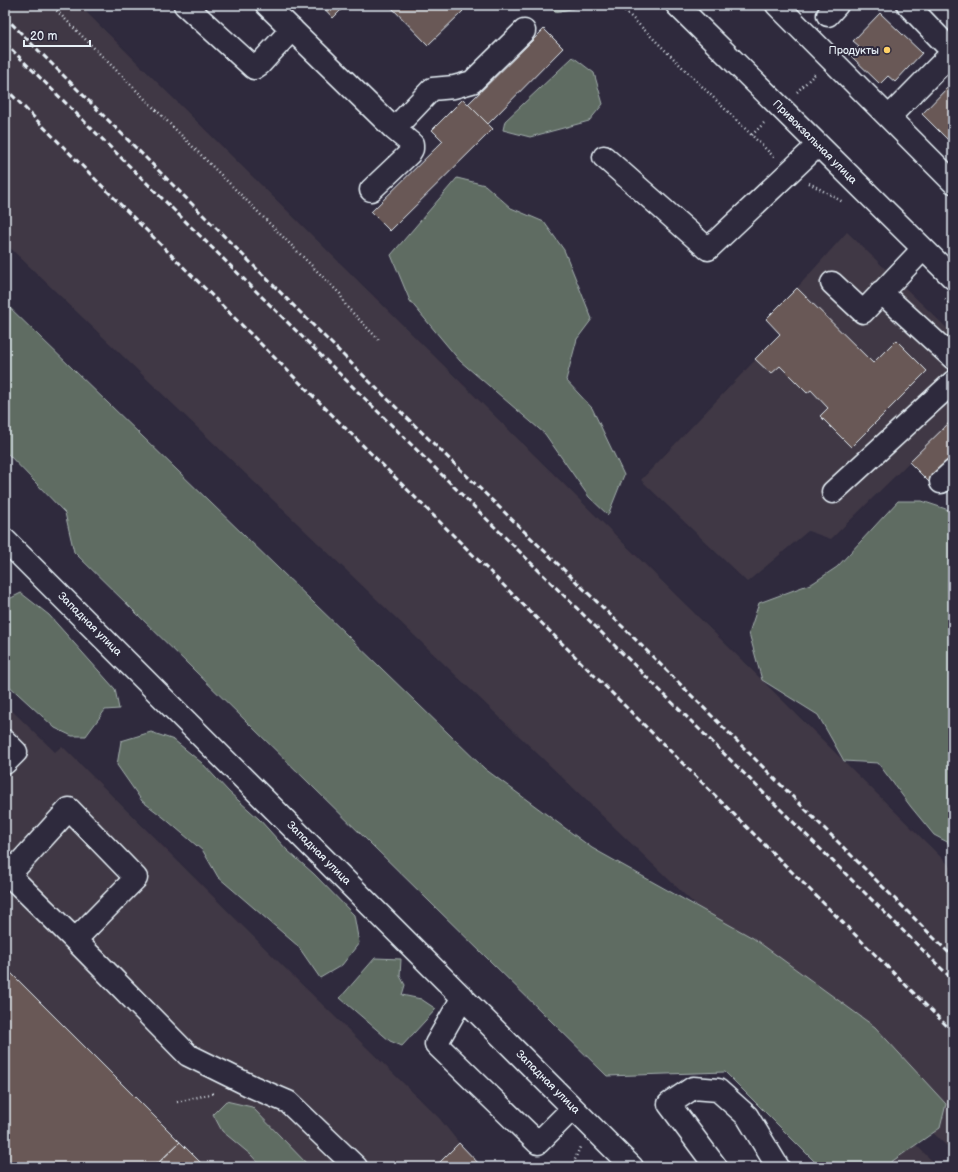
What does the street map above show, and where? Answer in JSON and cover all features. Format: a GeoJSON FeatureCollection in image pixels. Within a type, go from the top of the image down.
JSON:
{"type":"FeatureCollection","features":[{"type":"Feature","properties":{"kind":"street"},"geometry":{"type":"LineString","coordinates":[[185,5],[254,68],[260,64],[292,29]]}},
{"type":"Feature","properties":{"kind":"street"},"geometry":{"type":"LineString","coordinates":[[267,5],[394,129],[412,144],[412,149],[409,154],[371,190]]}},
{"type":"Feature","properties":{"kind":"street","name":"Привокзальная улица"},"geometry":{"type":"LineString","coordinates":[[677,5],[953,278]]}},
{"type":"Feature","properties":{"kind":"street"},"geometry":{"type":"LineString","coordinates":[[777,5],[953,182]]}},
{"type":"Feature","properties":{"kind":"street"},"geometry":{"type":"LineString","coordinates":[[889,117],[953,52],[908,5]]}},
{"type":"Feature","properties":{"kind":"street"},"geometry":{"type":"LineString","coordinates":[[394,129],[432,89],[454,87],[472,82],[524,31]]}},
{"type":"Feature","properties":{"kind":"street"},"geometry":{"type":"LineString","coordinates":[[604,157],[708,249],[818,145]]}},
{"type":"Feature","properties":{"kind":"street"},"geometry":{"type":"LineString","coordinates":[[832,283],[863,312],[922,249]]}},
{"type":"Feature","properties":{"kind":"street"},"geometry":{"type":"LineString","coordinates":[[881,292],[953,358]]}},
{"type":"Feature","properties":{"kind":"street"},"geometry":{"type":"LineString","coordinates":[[833,492],[953,382]]}},
{"type":"Feature","properties":{"kind":"street","name":"Западная улица"},"geometry":{"type":"LineString","coordinates":[[7,545],[463,997],[632,1167]]}},
{"type":"Feature","properties":{"kind":"street"},"geometry":{"type":"LineString","coordinates":[[5,741],[16,752],[5,763]]}},
{"type":"Feature","properties":{"kind":"street"},"geometry":{"type":"LineString","coordinates":[[75,940],[136,878],[69,809],[9,875],[188,1055],[253,1088],[288,1102],[356,1167]]}},
{"type":"Feature","properties":{"kind":"street"},"geometry":{"type":"LineString","coordinates":[[463,997],[436,1044],[538,1143],[573,1108]]}},
{"type":"Feature","properties":{"kind":"street"},"geometry":{"type":"LineString","coordinates":[[716,1167],[669,1104],[693,1088],[718,1090],[746,1116],[778,1167]]}},
{"type":"Feature","properties":{"kind":"path"},"geometry":{"type":"LineString","coordinates":[[51,5],[340,294],[346,306],[380,341]]}},
{"type":"Feature","properties":{"kind":"path"},"geometry":{"type":"LineString","coordinates":[[177,1102],[216,1093]]}},
{"type":"Feature","properties":{"kind":"shaded area"},"geometry":{"type":"Polygon","coordinates":[[[5,5],[79,5],[953,869],[953,1152],[5,243],[5,5]]]}},
{"type":"Feature","properties":{"kind":"shaded area"},"geometry":{"type":"Polygon","coordinates":[[[847,232],[953,334],[953,419],[831,539],[808,531],[747,582],[641,480],[780,334],[766,319],[797,288],[847,232]]]}},
{"type":"Feature","properties":{"kind":"shaded area"},"geometry":{"type":"Polygon","coordinates":[[[5,704],[55,752],[62,746],[293,976],[439,1118],[459,1143],[482,1167],[5,1167],[5,704]]]}},
{"type":"Feature","properties":{"kind":"shaded area"},"geometry":{"type":"Polygon","coordinates":[[[908,1137],[938,1167],[829,1167],[908,1137]]]}},
{"type":"Feature","properties":{"kind":"green space"},"geometry":{"type":"Polygon","coordinates":[[[548,5],[575,5],[576,8],[555,12],[548,5]]]}},
{"type":"Feature","properties":{"kind":"green space"},"geometry":{"type":"Polygon","coordinates":[[[573,57],[594,73],[603,104],[589,121],[530,137],[503,130],[505,121],[573,57]]]}},
{"type":"Feature","properties":{"kind":"green space"},"geometry":{"type":"Polygon","coordinates":[[[457,178],[485,185],[511,208],[544,222],[564,250],[592,319],[577,339],[566,380],[592,408],[624,475],[608,515],[589,497],[545,434],[460,361],[410,301],[391,255],[457,178]]]}},
{"type":"Feature","properties":{"kind":"green space"},"geometry":{"type":"Polygon","coordinates":[[[5,303],[485,769],[592,848],[753,938],[875,1027],[946,1104],[940,1128],[884,1167],[820,1167],[725,1072],[607,1076],[74,552],[65,513],[5,451],[5,303]]]}},
{"type":"Feature","properties":{"kind":"green space"},"geometry":{"type":"Polygon","coordinates":[[[898,501],[922,501],[949,510],[953,509],[953,845],[934,835],[878,763],[844,761],[818,715],[762,680],[749,633],[759,603],[813,583],[837,567],[898,501]]]}},
{"type":"Feature","properties":{"kind":"green space"},"geometry":{"type":"Polygon","coordinates":[[[21,593],[49,615],[115,689],[119,709],[105,710],[86,736],[72,736],[55,728],[5,682],[5,601],[21,593]]]}},
{"type":"Feature","properties":{"kind":"green space"},"geometry":{"type":"Polygon","coordinates":[[[151,732],[174,740],[202,763],[229,792],[259,819],[287,850],[314,874],[354,915],[359,943],[342,965],[320,978],[298,946],[218,877],[203,851],[142,801],[117,765],[121,741],[151,732]]]}},
{"type":"Feature","properties":{"kind":"green space"},"geometry":{"type":"Polygon","coordinates":[[[375,958],[401,959],[400,976],[405,985],[402,995],[421,999],[436,1009],[402,1046],[390,1041],[340,998],[375,958]]]}},
{"type":"Feature","properties":{"kind":"green space"},"geometry":{"type":"Polygon","coordinates":[[[226,1101],[252,1107],[310,1167],[262,1167],[251,1155],[222,1131],[213,1114],[226,1101]]]}},
{"type":"Feature","properties":{"kind":"building"},"geometry":{"type":"Polygon","coordinates":[[[321,5],[346,5],[333,18],[321,5]]]}},
{"type":"Feature","properties":{"kind":"building"},"geometry":{"type":"Polygon","coordinates":[[[389,5],[457,5],[463,11],[428,45],[389,5]]]}},
{"type":"Feature","properties":{"kind":"building","name":"Продукты"},"geometry":{"type":"Polygon","coordinates":[[[880,13],[922,53],[895,82],[888,76],[880,84],[851,56],[859,46],[853,41],[880,13]]]}},
{"type":"Feature","properties":{"kind":"building"},"geometry":{"type":"Polygon","coordinates":[[[544,29],[563,48],[488,124],[468,104],[544,29]]]}},
{"type":"Feature","properties":{"kind":"building"},"geometry":{"type":"Polygon","coordinates":[[[949,86],[953,90],[953,145],[922,114],[949,86]]]}},
{"type":"Feature","properties":{"kind":"building"},"geometry":{"type":"Polygon","coordinates":[[[463,99],[493,129],[390,231],[371,212],[443,141],[432,130],[463,99]]]}},
{"type":"Feature","properties":{"kind":"building"},"geometry":{"type":"Polygon","coordinates":[[[797,288],[873,363],[896,340],[927,371],[851,447],[820,416],[828,408],[811,390],[807,393],[780,366],[771,374],[755,359],[780,334],[766,319],[797,288]]]}},
{"type":"Feature","properties":{"kind":"building"},"geometry":{"type":"Polygon","coordinates":[[[953,419],[953,458],[929,482],[909,462],[953,419]]]}},
{"type":"Feature","properties":{"kind":"building"},"geometry":{"type":"Polygon","coordinates":[[[5,967],[180,1142],[154,1167],[5,1167],[5,967]]]}},
{"type":"Feature","properties":{"kind":"building"},"geometry":{"type":"Polygon","coordinates":[[[180,1142],[205,1167],[154,1167],[180,1142]]]}},
{"type":"Feature","properties":{"kind":"building"},"geometry":{"type":"Polygon","coordinates":[[[459,1143],[482,1167],[435,1167],[459,1143]]]}},
{"type":"Feature","properties":{"kind":"railway"},"geometry":{"type":"LineString","coordinates":[[5,17],[370,382],[625,629],[953,957]]}},
{"type":"Feature","properties":{"kind":"railway"},"geometry":{"type":"LineString","coordinates":[[5,43],[953,980]]}},
{"type":"Feature","properties":{"kind":"railway"},"geometry":{"type":"LineString","coordinates":[[5,88],[953,1032]]}},
{"type":"Feature","properties":{"kind":"place","name":"Продукты"},"geometry":{"type":"Point","coordinates":[887,50]}}]}
